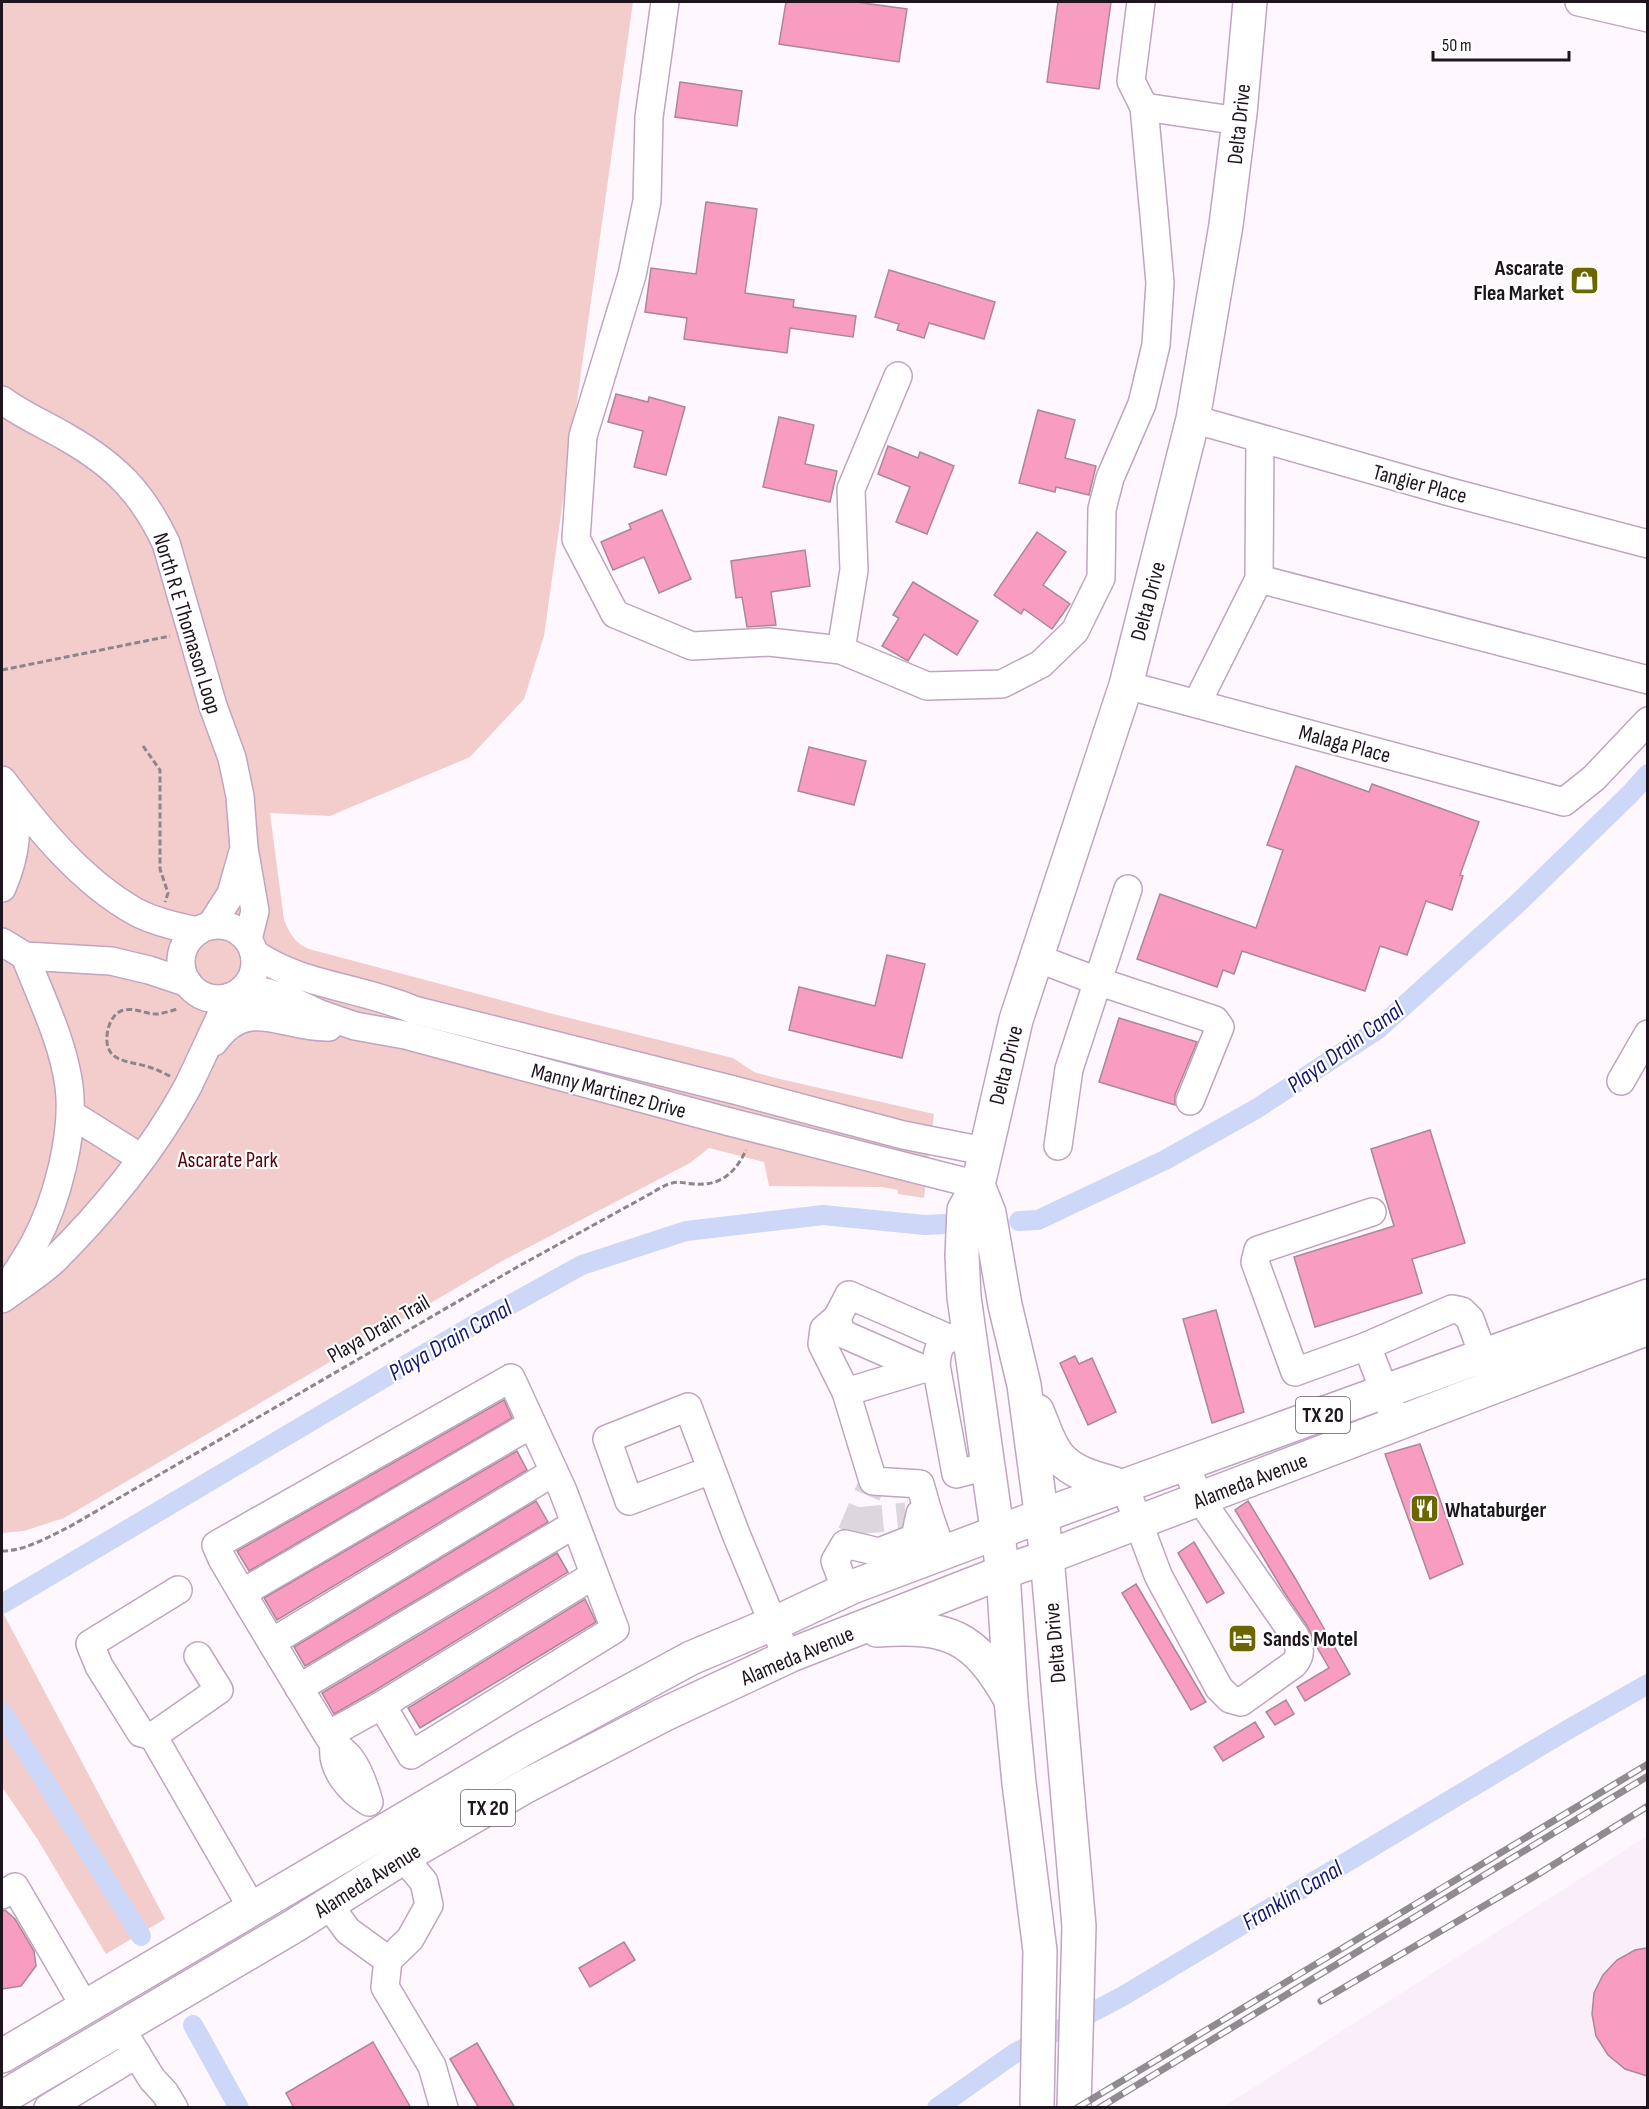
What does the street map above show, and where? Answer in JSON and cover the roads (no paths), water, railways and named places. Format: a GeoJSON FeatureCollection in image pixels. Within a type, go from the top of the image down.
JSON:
{"type":"FeatureCollection","features":[{"type":"Feature","properties":{"kind":"main road","name":"Delta Drive"},"geometry":{"type":"LineString","coordinates":[[1037,2108],[1040,1951],[1019,1783],[998,1532],[977,1394],[961,1332],[964,1210],[978,1185],[1016,1020],[1126,685],[1193,419],[1226,225],[1250,2]]}},
{"type":"Feature","properties":{"kind":"main road","name":"Delta Drive"},"geometry":{"type":"LineString","coordinates":[[978,1185],[989,1214],[1024,1385],[1047,1557],[1079,1926],[1074,2108]]}},
{"type":"Feature","properties":{"kind":"main road","name":"Alameda Avenue"},"geometry":{"type":"LineString","coordinates":[[4,2048],[85,2007],[527,1747],[691,1658],[773,1624],[846,1590],[942,1553],[1647,1296]]}},
{"type":"Feature","properties":{"kind":"main road"},"geometry":{"type":"LineString","coordinates":[[961,1332],[1009,1320]]}},
{"type":"Feature","properties":{"kind":"main road","name":"Alameda Avenue"},"geometry":{"type":"LineString","coordinates":[[2,2098],[129,2041],[328,1904],[403,1857],[526,1786],[663,1714],[787,1657],[1003,1572],[1647,1328]]}},
{"type":"Feature","properties":{"kind":"main road"},"geometry":{"type":"LineString","coordinates":[[1024,1385],[1051,1444],[1060,1458],[1083,1473],[1125,1487]]}},
{"type":"Feature","properties":{"kind":"main road"},"geometry":{"type":"LineString","coordinates":[[851,1632],[901,1628],[933,1630],[951,1635],[980,1656],[997,1676],[1011,1700]]}},
{"type":"Feature","properties":{"kind":"street"},"geometry":{"type":"LineString","coordinates":[[664,2],[649,117],[647,201],[632,274],[583,436],[576,539],[615,614],[692,646],[769,642],[841,650],[927,686],[1002,684],[1041,664],[1075,631],[1101,578],[1102,509],[1110,478],[1142,404],[1156,345],[1160,283],[1144,107],[1131,81],[1141,2]]}},
{"type":"Feature","properties":{"kind":"street"},"geometry":{"type":"LineString","coordinates":[[1580,2],[1647,18]]}},
{"type":"Feature","properties":{"kind":"street"},"geometry":{"type":"LineString","coordinates":[[1144,107],[1239,121]]}},
{"type":"Feature","properties":{"kind":"street"},"geometry":{"type":"LineString","coordinates":[[841,650],[854,570],[851,489],[898,376]]}},
{"type":"Feature","properties":{"kind":"street","name":"North R E Thomason Loop"},"geometry":{"type":"LineString","coordinates":[[2,400],[31,419],[81,446],[119,473],[139,495],[155,519],[166,543],[213,706],[232,758],[240,796],[243,848],[255,911],[251,946]]}},
{"type":"Feature","properties":{"kind":"street","name":"Tangier Place"},"geometry":{"type":"LineString","coordinates":[[1193,419],[1647,544]]}},
{"type":"Feature","properties":{"kind":"street"},"geometry":{"type":"LineString","coordinates":[[1197,703],[1258,579],[1260,439]]}},
{"type":"Feature","properties":{"kind":"street"},"geometry":{"type":"LineString","coordinates":[[1258,579],[1647,680]]}},
{"type":"Feature","properties":{"kind":"street","name":"Malaga Place"},"geometry":{"type":"LineString","coordinates":[[1126,685],[1564,802],[1594,778],[1647,721]]}},
{"type":"Feature","properties":{"kind":"street"},"geometry":{"type":"LineString","coordinates":[[2,888],[16,843],[16,817],[6,785]]}},
{"type":"Feature","properties":{"kind":"street"},"geometry":{"type":"LineString","coordinates":[[2,1298],[52,1263],[114,1194],[158,1135],[186,1090],[236,993],[253,973],[251,946],[231,927],[221,925],[181,928],[137,912],[108,893],[75,865],[6,785]]}},
{"type":"Feature","properties":{"kind":"street","name":"North R E Thomason Loop"},"geometry":{"type":"LineString","coordinates":[[204,928],[231,894],[243,848]]}},
{"type":"Feature","properties":{"kind":"street"},"geometry":{"type":"LineString","coordinates":[[1058,1146],[1069,1069],[1128,889]]}},
{"type":"Feature","properties":{"kind":"street"},"geometry":{"type":"LineString","coordinates":[[255,911],[265,937],[276,954],[299,975]]}},
{"type":"Feature","properties":{"kind":"street"},"geometry":{"type":"LineString","coordinates":[[204,928],[189,939],[183,949],[181,961],[188,983],[196,992],[206,997],[218,999],[236,993]]}},
{"type":"Feature","properties":{"kind":"street"},"geometry":{"type":"LineString","coordinates":[[2,942],[25,956],[111,961],[188,983]]}},
{"type":"Feature","properties":{"kind":"street","name":"Manny Martinez Drive"},"geometry":{"type":"LineString","coordinates":[[251,946],[268,963],[299,975],[395,1002],[414,1010],[903,1135],[984,1151]]}},
{"type":"Feature","properties":{"kind":"street"},"geometry":{"type":"LineString","coordinates":[[2,1298],[35,1243],[51,1206],[66,1149],[71,1114],[69,1084],[61,1051],[25,956]]}},
{"type":"Feature","properties":{"kind":"street"},"geometry":{"type":"LineString","coordinates":[[1037,958],[1097,981],[1215,1020],[1220,1027],[1190,1101]]}},
{"type":"Feature","properties":{"kind":"street","name":"Manny Martinez Drive"},"geometry":{"type":"LineString","coordinates":[[236,993],[265,992],[355,1026],[405,1035],[726,1121],[978,1185]]}},
{"type":"Feature","properties":{"kind":"street"},"geometry":{"type":"LineString","coordinates":[[201,1060],[218,1035],[229,1024],[243,1017],[261,1016],[314,1027],[355,1026]]}},
{"type":"Feature","properties":{"kind":"street"},"geometry":{"type":"LineString","coordinates":[[1621,1081],[1647,1034]]}},
{"type":"Feature","properties":{"kind":"street"},"geometry":{"type":"LineString","coordinates":[[537,1070],[544,1042]]}},
{"type":"Feature","properties":{"kind":"street"},"geometry":{"type":"LineString","coordinates":[[726,1121],[734,1090]]}},
{"type":"Feature","properties":{"kind":"street"},"geometry":{"type":"LineString","coordinates":[[71,1114],[141,1158]]}},
{"type":"Feature","properties":{"kind":"street"},"geometry":{"type":"LineString","coordinates":[[1372,1212],[1258,1250],[1255,1262],[1295,1372],[1367,1346],[1452,1309],[1462,1311],[1470,1319],[1494,1387]]}},
{"type":"Feature","properties":{"kind":"street"},"geometry":{"type":"LineString","coordinates":[[961,1332],[849,1296],[837,1318],[824,1329],[822,1344],[846,1392],[871,1484],[920,1484],[988,1466]]}},
{"type":"Feature","properties":{"kind":"street"},"geometry":{"type":"LineString","coordinates":[[837,1318],[841,1334],[929,1367]]}},
{"type":"Feature","properties":{"kind":"street"},"geometry":{"type":"LineString","coordinates":[[956,1474],[943,1404],[929,1367],[937,1349],[961,1332]]}},
{"type":"Feature","properties":{"kind":"street"},"geometry":{"type":"LineString","coordinates":[[1367,1346],[1397,1424]]}},
{"type":"Feature","properties":{"kind":"street"},"geometry":{"type":"LineString","coordinates":[[846,1392],[929,1367]]}},
{"type":"Feature","properties":{"kind":"street"},"geometry":{"type":"LineString","coordinates":[[382,1705],[411,1755],[615,1629],[554,1472],[511,1378],[216,1545],[242,1593],[331,1741],[333,1759],[354,1793],[369,1802],[403,1857],[424,1882],[429,1905],[410,1939],[388,1960],[385,1987],[432,2066],[444,2108]]}},
{"type":"Feature","properties":{"kind":"street"},"geometry":{"type":"LineString","coordinates":[[943,1404],[977,1394]]}},
{"type":"Feature","properties":{"kind":"street"},"geometry":{"type":"LineString","coordinates":[[242,1593],[532,1424]]}},
{"type":"Feature","properties":{"kind":"street"},"geometry":{"type":"LineString","coordinates":[[1125,1487],[1159,1577],[1218,1688],[1230,1699],[1241,1702],[1294,1664],[1300,1656],[1300,1649],[1295,1636],[1200,1499],[1185,1465]]}},
{"type":"Feature","properties":{"kind":"street"},"geometry":{"type":"LineString","coordinates":[[711,1470],[787,1657]]}},
{"type":"Feature","properties":{"kind":"street"},"geometry":{"type":"LineString","coordinates":[[272,1642],[554,1472]]}},
{"type":"Feature","properties":{"kind":"street"},"geometry":{"type":"LineString","coordinates":[[846,1590],[835,1561],[848,1538],[879,1552],[915,1539],[920,1484]]}},
{"type":"Feature","properties":{"kind":"street"},"geometry":{"type":"LineString","coordinates":[[918,1514],[942,1553]]}},
{"type":"Feature","properties":{"kind":"street"},"geometry":{"type":"LineString","coordinates":[[299,1688],[575,1524]]}},
{"type":"Feature","properties":{"kind":"street"},"geometry":{"type":"LineString","coordinates":[[331,1741],[382,1705],[594,1575]]}},
{"type":"Feature","properties":{"kind":"street"},"geometry":{"type":"LineString","coordinates":[[178,1590],[90,1644],[99,1666],[141,1733],[153,1736],[252,1908]]}},
{"type":"Feature","properties":{"kind":"street"},"geometry":{"type":"LineString","coordinates":[[153,1736],[219,1690],[198,1656]]}},
{"type":"Feature","properties":{"kind":"street"},"geometry":{"type":"LineString","coordinates":[[2,1894],[15,1887],[85,2007]]}},
{"type":"Feature","properties":{"kind":"street"},"geometry":{"type":"LineString","coordinates":[[328,1904],[348,1931],[388,1960]]}},
{"type":"Feature","properties":{"kind":"street"},"geometry":{"type":"LineString","coordinates":[[48,2108],[129,2041],[152,2079],[165,2093],[174,2108]]}},
{"type":"Feature","properties":{"kind":"waterway","name":"Playa Drain Canal"},"geometry":{"type":"LineString","coordinates":[[1019,1221],[1038,1220],[1165,1160],[1256,1109],[1377,1030],[1517,904],[1648,774]]}},
{"type":"Feature","properties":{"kind":"waterway","name":"Playa Drain Canal"},"geometry":{"type":"LineString","coordinates":[[2,1604],[477,1323],[582,1265],[686,1231],[823,1215],[925,1225],[945,1224]]}},
{"type":"Feature","properties":{"kind":"waterway","name":"Franklin Canal"},"geometry":{"type":"LineString","coordinates":[[937,2108],[1015,2053],[1123,1996],[1648,1684]]}},
{"type":"Feature","properties":{"kind":"waterway"},"geometry":{"type":"LineString","coordinates":[[2,1712],[141,1936]]}},
{"type":"Feature","properties":{"kind":"waterway"},"geometry":{"type":"LineString","coordinates":[[193,2025],[239,2108]]}},
{"type":"Feature","properties":{"kind":"tunnel"},"geometry":{"type":"LineString","coordinates":[[851,1533],[870,1488]]}},
{"type":"Feature","properties":{"kind":"tunnel"},"geometry":{"type":"LineString","coordinates":[[856,1521],[906,1516]]}},
{"type":"Feature","properties":{"kind":"railway"},"geometry":{"type":"LineString","coordinates":[[1077,2108],[1648,1764]]}},
{"type":"Feature","properties":{"kind":"railway"},"geometry":{"type":"LineString","coordinates":[[1099,2108],[1648,1776]]}},
{"type":"Feature","properties":{"kind":"railway"},"geometry":{"type":"LineString","coordinates":[[1321,2001],[1540,1873],[1648,1806]]}},
{"type":"Feature","properties":{"kind":"place","name":"Ascarate Flea Market"},"geometry":{"type":"Point","coordinates":[1585,280]}},
{"type":"Feature","properties":{"kind":"place","name":"Whataburger"},"geometry":{"type":"Point","coordinates":[1424,1509]}},
{"type":"Feature","properties":{"kind":"place","name":"Sands Motel"},"geometry":{"type":"Point","coordinates":[1242,1638]}},
{"type":"Feature","properties":{"kind":"park label","name":"Ascarate Park"},"geometry":{"type":"Point","coordinates":[228,1159]}}]}
